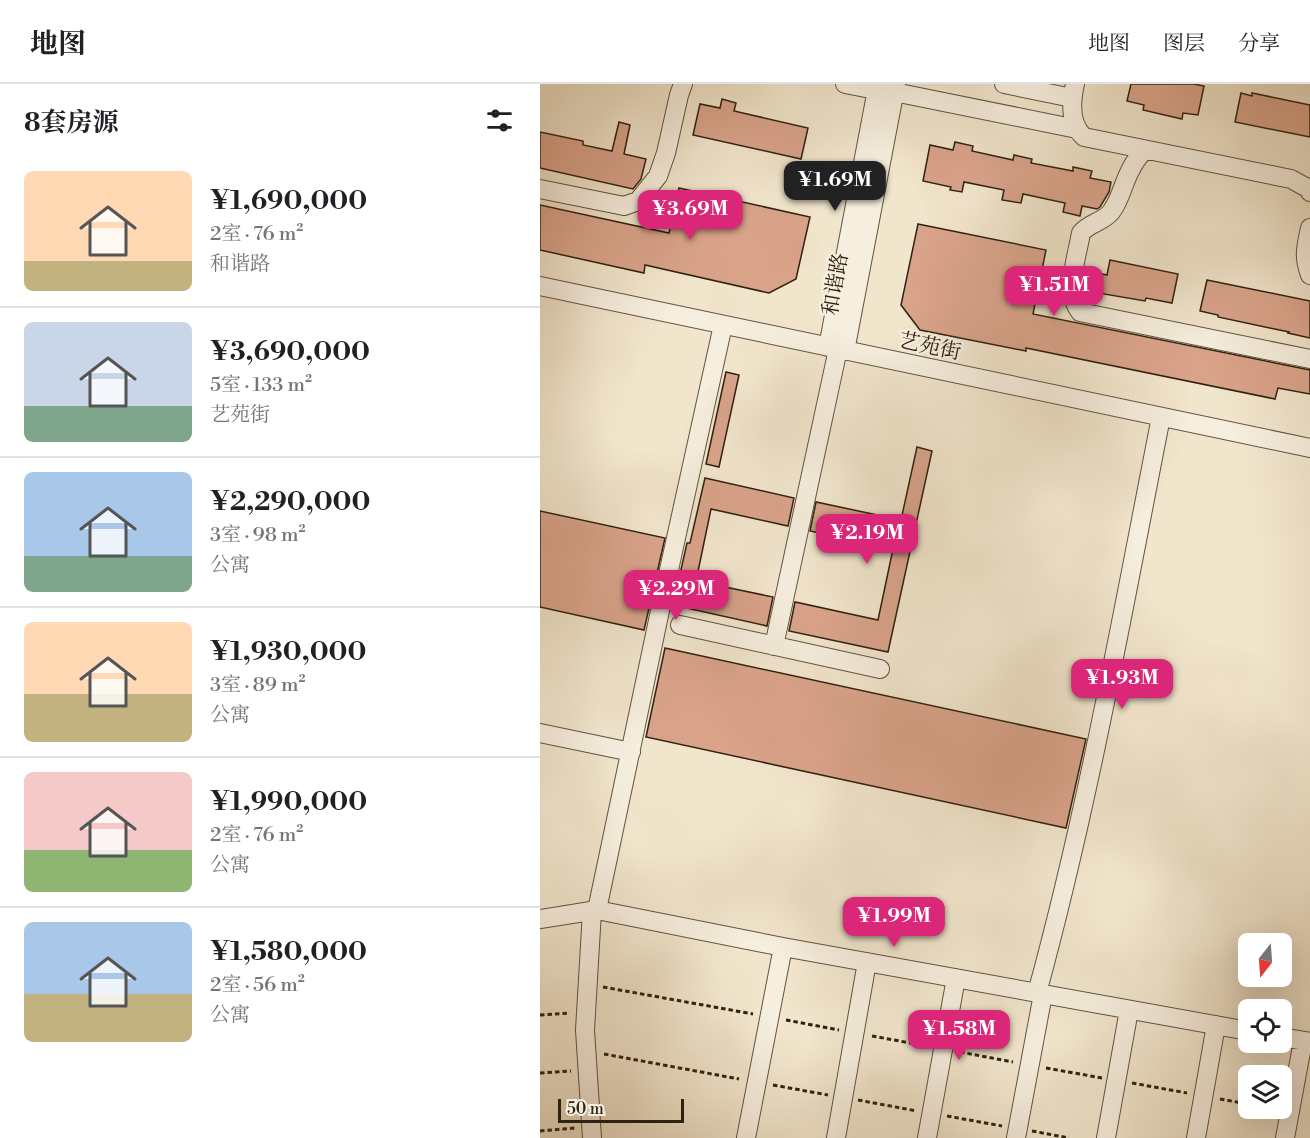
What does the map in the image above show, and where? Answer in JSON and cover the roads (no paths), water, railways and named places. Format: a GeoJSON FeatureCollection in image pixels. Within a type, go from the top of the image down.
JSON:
{"type":"FeatureCollection","features":[{"type":"Feature","properties":{"kind":"street"},"geometry":{"type":"LineString","coordinates":[[540,189],[624,206],[638,201],[662,168],[683,84]]}},
{"type":"Feature","properties":{"kind":"street"},"geometry":{"type":"LineString","coordinates":[[845,84],[886,87],[1077,129]]}},
{"type":"Feature","properties":{"kind":"street"},"geometry":{"type":"LineString","coordinates":[[1004,84],[1074,91],[1074,124],[1084,137],[1291,179],[1309,189],[1310,192]]}},
{"type":"Feature","properties":{"kind":"street","name":"和谐路"},"geometry":{"type":"LineString","coordinates":[[774,646],[837,349],[886,87]]}},
{"type":"Feature","properties":{"kind":"street"},"geometry":{"type":"LineString","coordinates":[[1144,150],[1131,169],[1112,210],[1081,233],[1072,284],[1072,297],[1077,309],[1080,312],[1310,359]]}},
{"type":"Feature","properties":{"kind":"street"},"geometry":{"type":"LineString","coordinates":[[1310,228],[1305,250],[1305,263],[1310,275]]}},
{"type":"Feature","properties":{"kind":"street","name":"艺苑街"},"geometry":{"type":"LineString","coordinates":[[540,286],[1310,448]]}},
{"type":"Feature","properties":{"kind":"street"},"geometry":{"type":"LineString","coordinates":[[592,1132],[585,1030],[595,911],[723,325]]}},
{"type":"Feature","properties":{"kind":"street"},"geometry":{"type":"LineString","coordinates":[[1016,1138],[1030,1065],[1040,993],[1096,748],[1161,417]]}},
{"type":"Feature","properties":{"kind":"street"},"geometry":{"type":"LineString","coordinates":[[680,625],[880,669]]}},
{"type":"Feature","properties":{"kind":"street"},"geometry":{"type":"LineString","coordinates":[[540,733],[631,752]]}},
{"type":"Feature","properties":{"kind":"street"},"geometry":{"type":"LineString","coordinates":[[540,920],[595,911],[1238,1029]]}},
{"type":"Feature","properties":{"kind":"street"},"geometry":{"type":"LineString","coordinates":[[746,1138],[783,947]]}},
{"type":"Feature","properties":{"kind":"street"},"geometry":{"type":"LineString","coordinates":[[836,1138],[867,962]]}},
{"type":"Feature","properties":{"kind":"street"},"geometry":{"type":"LineString","coordinates":[[927,1138],[956,978]]}},
{"type":"Feature","properties":{"kind":"street"},"geometry":{"type":"LineString","coordinates":[[1106,1138],[1129,1010]]}},
{"type":"Feature","properties":{"kind":"street"},"geometry":{"type":"LineString","coordinates":[[1196,1138],[1216,1025]]}},
{"type":"Feature","properties":{"kind":"street"},"geometry":{"type":"LineString","coordinates":[[1285,1138],[1306,1042]]}}]}
